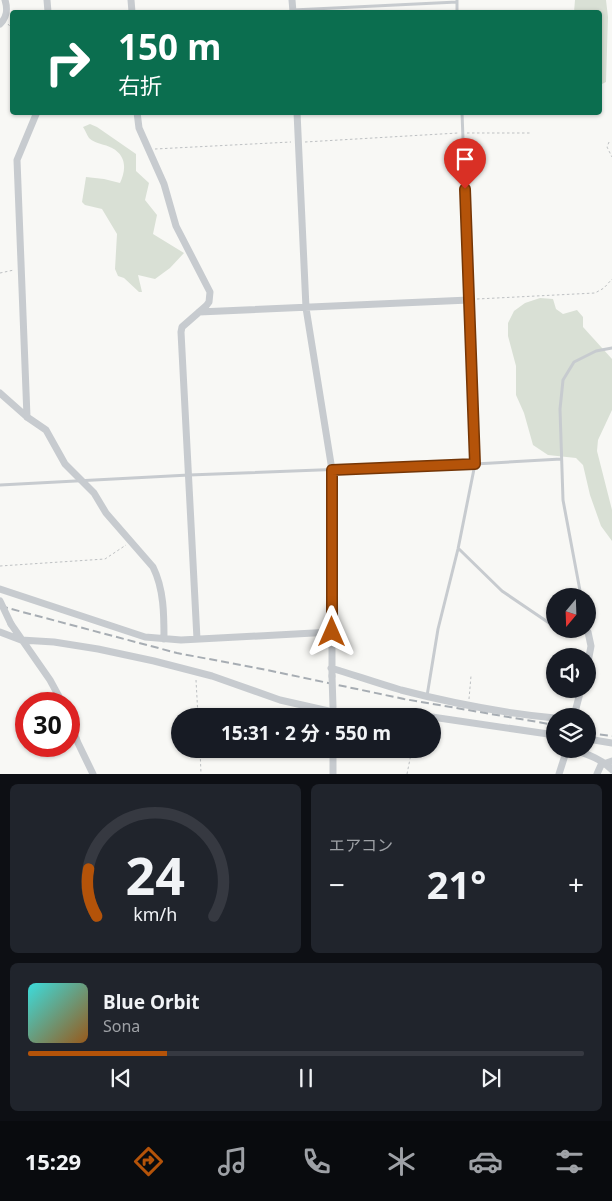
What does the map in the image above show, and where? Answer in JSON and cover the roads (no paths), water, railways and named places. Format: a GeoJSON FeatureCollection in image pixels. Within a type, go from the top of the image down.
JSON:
{"type":"FeatureCollection","features":[{"type":"Feature","properties":{"kind":"street"},"geometry":{"type":"LineString","coordinates":[[0,24],[5,19],[7,12],[5,0]]}},
{"type":"Feature","properties":{"kind":"street"},"geometry":{"type":"LineString","coordinates":[[27,417],[17,160],[36,115]]}},
{"type":"Feature","properties":{"kind":"street"},"geometry":{"type":"LineString","coordinates":[[137,115],[139,128],[164,184],[176,226],[210,292],[209,302],[182,327],[180,332],[197,639]]}},
{"type":"Feature","properties":{"kind":"street"},"geometry":{"type":"LineString","coordinates":[[297,115],[306,308],[332,470],[333,708]]}},
{"type":"Feature","properties":{"kind":"street"},"geometry":{"type":"LineString","coordinates":[[199,312],[469,300]]}},
{"type":"Feature","properties":{"kind":"street"},"geometry":{"type":"LineString","coordinates":[[0,393],[27,417],[46,430],[65,464],[84,481],[106,513],[153,567],[164,607],[164,639]]}},
{"type":"Feature","properties":{"kind":"street"},"geometry":{"type":"LineString","coordinates":[[0,588],[145,637],[197,639],[332,632]]}},
{"type":"Feature","properties":{"kind":"street"},"geometry":{"type":"LineString","coordinates":[[0,601],[11,624],[56,692]]}},
{"type":"Feature","properties":{"kind":"street"},"geometry":{"type":"LineString","coordinates":[[0,632],[21,640],[54,642],[98,649],[196,672],[280,700],[315,708]]}},
{"type":"Feature","properties":{"kind":"street"},"geometry":{"type":"LineString","coordinates":[[332,672],[400,690],[469,705],[546,717]]}},
{"type":"Feature","properties":{"kind":"street"},"geometry":{"type":"LineString","coordinates":[[441,718],[546,734]]}},
{"type":"Feature","properties":{"kind":"street"},"geometry":{"type":"LineString","coordinates":[[596,741],[612,743]]}},
{"type":"Feature","properties":{"kind":"street"},"geometry":{"type":"LineString","coordinates":[[80,748],[93,774]]}},
{"type":"Feature","properties":{"kind":"street"},"geometry":{"type":"LineString","coordinates":[[333,758],[333,774]]}},
{"type":"Feature","properties":{"kind":"street"},"geometry":{"type":"LineString","coordinates":[[559,774],[565,758]]}},
{"type":"Feature","properties":{"kind":"street"},"geometry":{"type":"LineString","coordinates":[[596,758],[609,762]]}},
{"type":"Feature","properties":{"kind":"street"},"geometry":{"type":"LineString","coordinates":[[609,762],[612,770]]}},
{"type":"Feature","properties":{"kind":"street"},"geometry":{"type":"LineString","coordinates":[[597,774],[601,765],[609,762]]}},
{"type":"Feature","properties":{"kind":"lane"},"geometry":{"type":"LineString","coordinates":[[309,10],[457,1]]}},
{"type":"Feature","properties":{"kind":"lane"},"geometry":{"type":"LineString","coordinates":[[427,696],[438,629],[458,549],[475,464],[462,115]]}},
{"type":"Feature","properties":{"kind":"lane"},"geometry":{"type":"LineString","coordinates":[[580,588],[563,500],[560,409],[563,380],[574,362],[596,351],[612,348]]}},
{"type":"Feature","properties":{"kind":"lane"},"geometry":{"type":"LineString","coordinates":[[0,485],[561,459]]}},
{"type":"Feature","properties":{"kind":"lane"},"geometry":{"type":"LineString","coordinates":[[458,549],[502,591],[546,621]]}},
{"type":"Feature","properties":{"kind":"railway"},"geometry":{"type":"LineString","coordinates":[[0,606],[177,653],[404,699],[546,723]]}},
{"type":"Feature","properties":{"kind":"railway"},"geometry":{"type":"LineString","coordinates":[[596,734],[612,736]]}}]}
